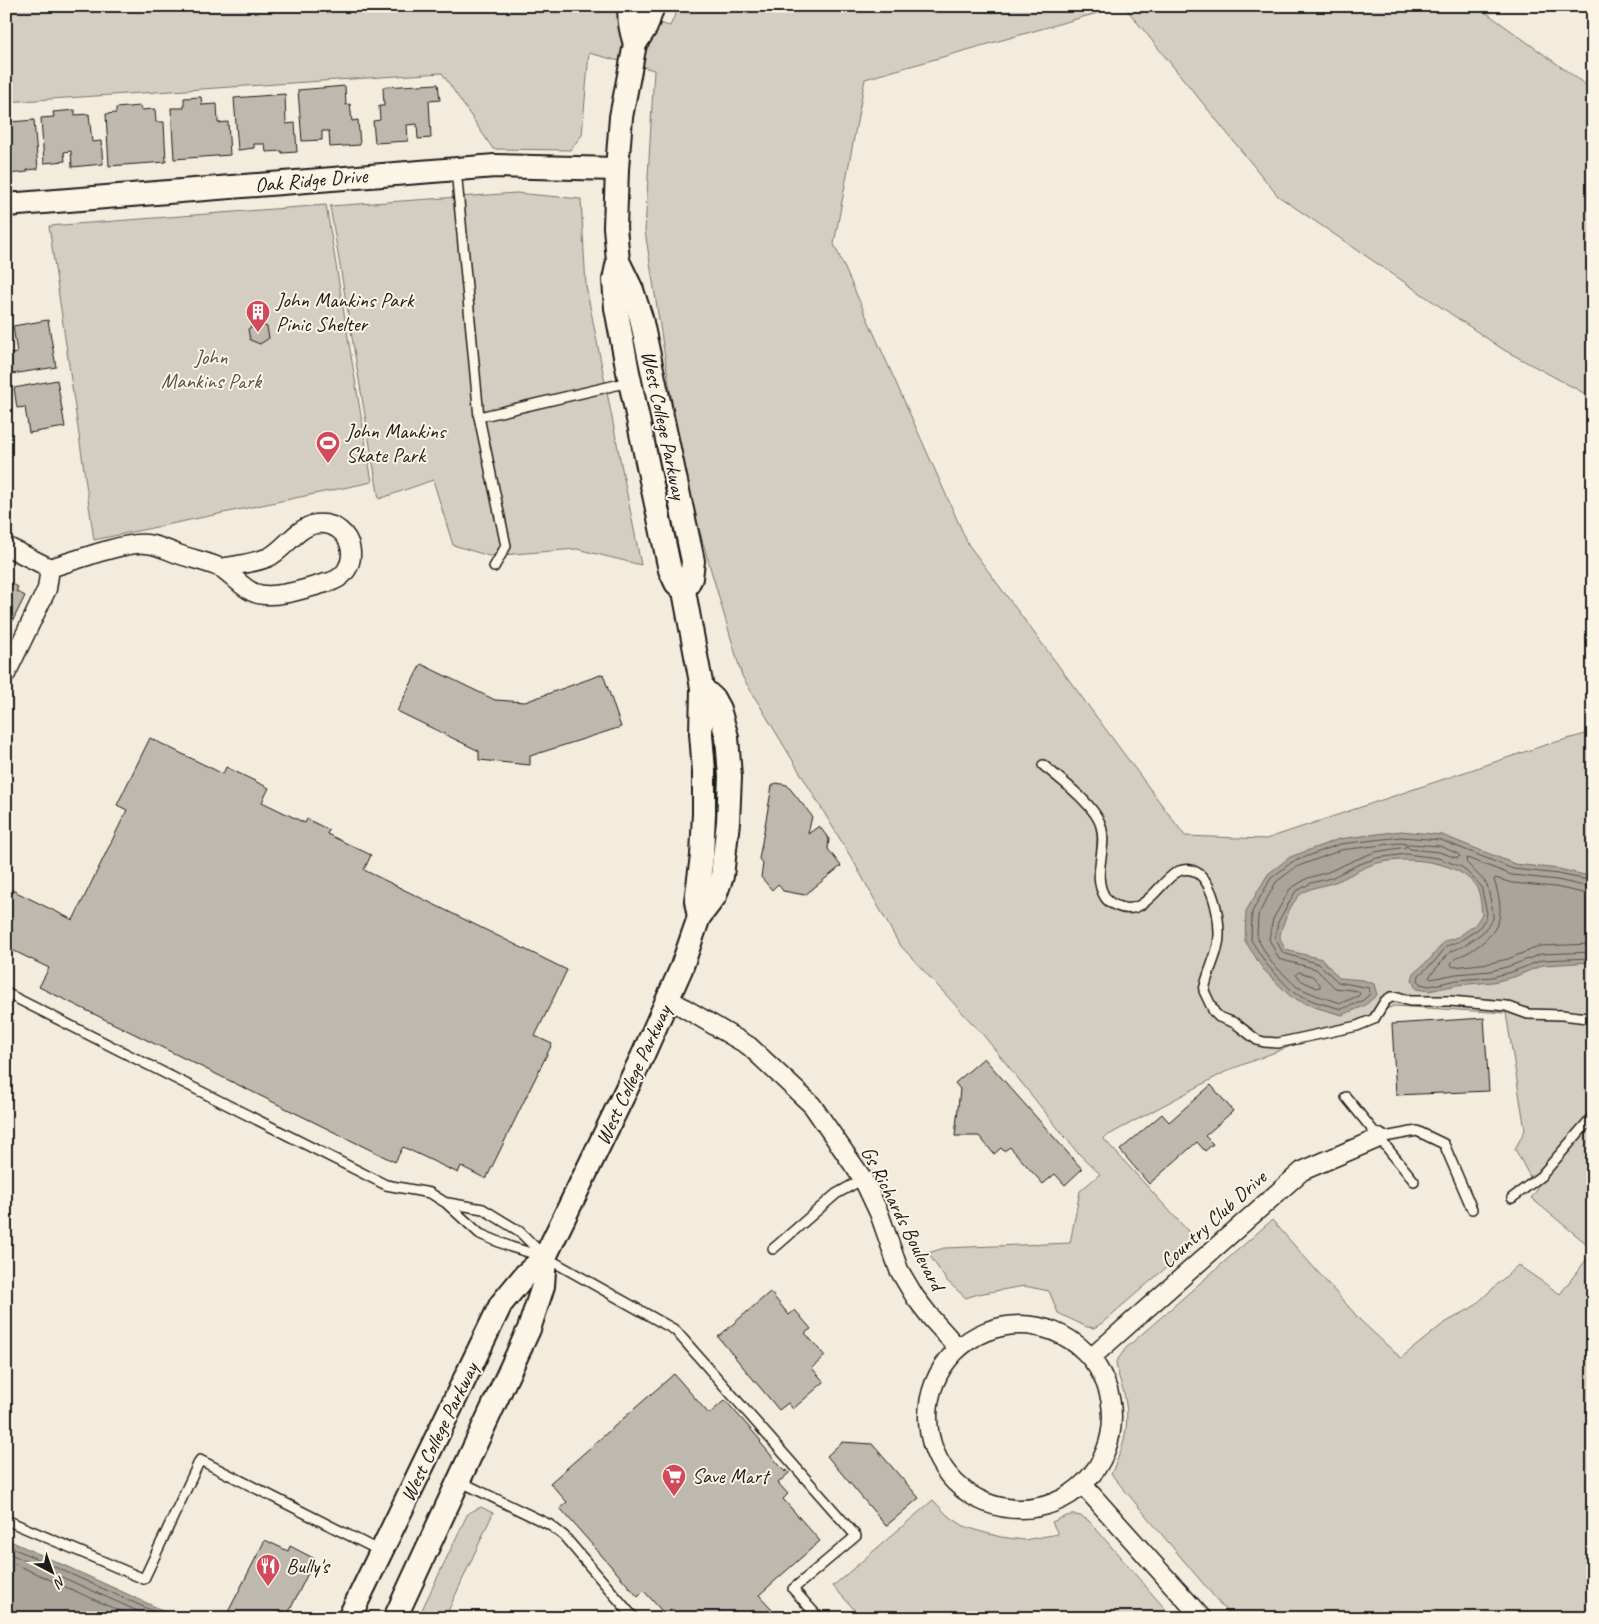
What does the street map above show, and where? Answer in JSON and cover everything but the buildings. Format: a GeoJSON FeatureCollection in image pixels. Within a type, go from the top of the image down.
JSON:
{"type":"FeatureCollection","features":[{"type":"Feature","properties":{"kind":"street","name":"West College Parkway"},"geometry":{"type":"LineString","coordinates":[[630,6],[631,30],[635,44]]}},
{"type":"Feature","properties":{"kind":"street","name":"West College Parkway"},"geometry":{"type":"LineString","coordinates":[[395,1618],[528,1329],[543,1286],[545,1257],[669,999],[692,941],[699,917],[696,901],[702,856],[704,813],[704,772],[701,734],[702,688],[684,591],[676,583],[670,570],[630,382],[616,308],[614,280],[618,261],[615,227],[621,117],[635,44],[646,28],[654,6]]}},
{"type":"Feature","properties":{"kind":"street","name":"Oak Ridge Drive"},"geometry":{"type":"LineString","coordinates":[[6,205],[495,166],[617,169]]}},
{"type":"Feature","properties":{"kind":"street","name":"West College Parkway"},"geometry":{"type":"LineString","coordinates":[[618,261],[632,290],[641,318],[693,562],[691,578],[684,591]]}},
{"type":"Feature","properties":{"kind":"street"},"geometry":{"type":"LineString","coordinates":[[6,546],[50,568],[106,551],[144,543],[163,547],[222,568],[255,593],[269,595],[332,582],[341,576],[348,567],[352,557],[351,548],[346,535],[334,527],[315,524],[294,535],[270,556],[222,568]]}},
{"type":"Feature","properties":{"kind":"street"},"geometry":{"type":"LineString","coordinates":[[6,674],[47,590],[50,568]]}},
{"type":"Feature","properties":{"kind":"street","name":"Gs Richards Boulevard"},"geometry":{"type":"LineString","coordinates":[[669,999],[749,1046],[812,1105],[863,1179],[879,1213],[899,1270],[915,1297],[958,1348]]}},
{"type":"Feature","properties":{"kind":"street","name":"Country Club Drive"},"geometry":{"type":"LineString","coordinates":[[1092,1358],[1302,1171],[1379,1138]]}},
{"type":"Feature","properties":{"kind":"street","name":"West College Parkway"},"geometry":{"type":"LineString","coordinates":[[349,1618],[501,1304],[525,1275],[545,1257]]}},
{"type":"Feature","properties":{"kind":"street"},"geometry":{"type":"LineString","coordinates":[[1028,1324],[1052,1329],[1074,1341],[1092,1358],[1105,1377],[1112,1399],[1113,1423],[1108,1446],[1097,1468],[1083,1484],[1063,1499],[1040,1507],[1016,1509],[992,1505],[971,1495],[952,1479],[938,1459],[930,1437],[928,1412],[932,1388],[942,1366],[958,1348],[983,1332],[1002,1326],[1028,1324]]}},
{"type":"Feature","properties":{"kind":"street"},"geometry":{"type":"LineString","coordinates":[[1083,1484],[1202,1618]]}},
{"type":"Feature","properties":{"kind":"lane"},"geometry":{"type":"LineString","coordinates":[[456,169],[479,417],[506,546],[494,567]]}},
{"type":"Feature","properties":{"kind":"lane"},"geometry":{"type":"LineString","coordinates":[[479,417],[630,382]]}},
{"type":"Feature","properties":{"kind":"lane"},"geometry":{"type":"LineString","coordinates":[[1044,765],[1071,788],[1098,820],[1101,827],[1102,843],[1099,877],[1105,897],[1109,902],[1121,908],[1134,907],[1149,899],[1172,875],[1186,870],[1199,874],[1204,880],[1214,899],[1220,934],[1204,991],[1214,1012],[1257,1040],[1278,1044],[1357,1026],[1374,1019],[1385,1001],[1390,997],[1398,997],[1410,1001],[1506,1006],[1528,1014],[1562,1015],[1593,1020]]}},
{"type":"Feature","properties":{"kind":"lane"},"geometry":{"type":"LineString","coordinates":[[6,993],[386,1185],[430,1194],[446,1203],[480,1234],[511,1247],[545,1257],[675,1330],[856,1536],[793,1589],[819,1618]]}},
{"type":"Feature","properties":{"kind":"lane"},"geometry":{"type":"LineString","coordinates":[[1346,1097],[1414,1181]]}},
{"type":"Feature","properties":{"kind":"lane"},"geometry":{"type":"LineString","coordinates":[[1512,1198],[1541,1176],[1593,1116]]}},
{"type":"Feature","properties":{"kind":"lane"},"geometry":{"type":"LineString","coordinates":[[1379,1138],[1417,1131],[1444,1144],[1472,1209]]}},
{"type":"Feature","properties":{"kind":"lane"},"geometry":{"type":"LineString","coordinates":[[773,1249],[836,1194],[863,1179]]}},
{"type":"Feature","properties":{"kind":"lane"},"geometry":{"type":"LineString","coordinates":[[446,1203],[483,1209],[519,1231],[545,1257]]}},
{"type":"Feature","properties":{"kind":"lane"},"geometry":{"type":"LineString","coordinates":[[6,1520],[144,1579],[200,1460],[381,1551]]}},
{"type":"Feature","properties":{"kind":"lane"},"geometry":{"type":"LineString","coordinates":[[459,1481],[550,1525],[564,1536],[634,1618]]}},
{"type":"Feature","properties":{"kind":"green space"},"geometry":{"type":"Polygon","coordinates":[[[6,6],[592,6],[670,26],[679,6],[1122,6],[865,79],[834,244],[968,544],[1185,836],[1266,839],[1545,745],[1593,732],[1593,1249],[1531,1198],[1537,1190],[1515,1149],[1525,1130],[1506,1013],[1394,1006],[1229,1070],[1103,1138],[1197,1241],[1102,1323],[1094,1328],[1087,1327],[1058,1313],[1049,1291],[1024,1286],[966,1298],[947,1281],[928,1253],[944,1248],[1070,1243],[1080,1191],[1100,1174],[1077,1152],[984,1036],[899,944],[855,864],[742,676],[684,478],[645,231],[654,70],[589,53],[582,135],[570,150],[493,149],[442,73],[6,102],[6,6]]]}},
{"type":"Feature","properties":{"kind":"green space"},"geometry":{"type":"Polygon","coordinates":[[[1124,6],[1477,6],[1593,90],[1593,398],[1504,350],[1278,196],[1124,6]]]}},
{"type":"Feature","properties":{"kind":"green space"},"geometry":{"type":"Polygon","coordinates":[[[516,193],[581,199],[586,286],[641,565],[577,549],[489,556],[453,545],[433,480],[379,499],[330,206],[516,193]]]}},
{"type":"Feature","properties":{"kind":"green space","name":"John Mankins Park"},"geometry":{"type":"Polygon","coordinates":[[[326,205],[372,482],[94,540],[49,226],[326,205]]]}},
{"type":"Feature","properties":{"kind":"green space"},"geometry":{"type":"Polygon","coordinates":[[[1272,1220],[1362,1322],[1401,1358],[1443,1324],[1473,1307],[1518,1265],[1560,1294],[1593,1251],[1593,1618],[1232,1618],[1111,1474],[1123,1444],[1127,1415],[1124,1393],[1116,1362],[1126,1348],[1272,1220]]]}},
{"type":"Feature","properties":{"kind":"green space"},"geometry":{"type":"Polygon","coordinates":[[[933,1500],[947,1515],[964,1526],[1001,1537],[1024,1540],[1058,1534],[1052,1522],[1070,1515],[1084,1518],[1089,1521],[1173,1618],[862,1618],[833,1586],[933,1500]]]}},
{"type":"Feature","properties":{"kind":"green space"},"geometry":{"type":"Polygon","coordinates":[[[481,1507],[493,1513],[445,1618],[418,1618],[468,1513],[481,1507]]]}},
{"type":"Feature","properties":{"kind":"water"},"geometry":{"type":"Polygon","coordinates":[[[1401,831],[1442,835],[1515,864],[1559,869],[1593,877],[1593,962],[1543,965],[1514,977],[1493,982],[1457,985],[1429,991],[1416,989],[1412,980],[1414,973],[1430,959],[1445,941],[1458,937],[1475,925],[1482,914],[1480,897],[1477,888],[1469,879],[1458,871],[1446,866],[1417,860],[1390,861],[1372,865],[1338,881],[1304,892],[1290,908],[1280,936],[1286,950],[1322,959],[1339,978],[1363,980],[1374,984],[1377,995],[1364,1006],[1342,1015],[1314,1007],[1291,997],[1263,969],[1245,941],[1246,911],[1268,874],[1290,857],[1339,839],[1401,831]]]}},
{"type":"Feature","properties":{"kind":"water"},"geometry":{"type":"Polygon","coordinates":[[[6,1539],[180,1618],[13,1618],[6,1615],[6,1539]]]}},
{"type":"Feature","properties":{"kind":"place","name":"John Mankins Park Pinic Shelter"},"geometry":{"type":"Point","coordinates":[258,333]}},
{"type":"Feature","properties":{"kind":"place","name":"John Mankins Skate Park"},"geometry":{"type":"Point","coordinates":[328,464]}},
{"type":"Feature","properties":{"kind":"place","name":"Save Mart"},"geometry":{"type":"Point","coordinates":[674,1497]}},
{"type":"Feature","properties":{"kind":"place","name":"Bully's"},"geometry":{"type":"Point","coordinates":[268,1587]}}]}
